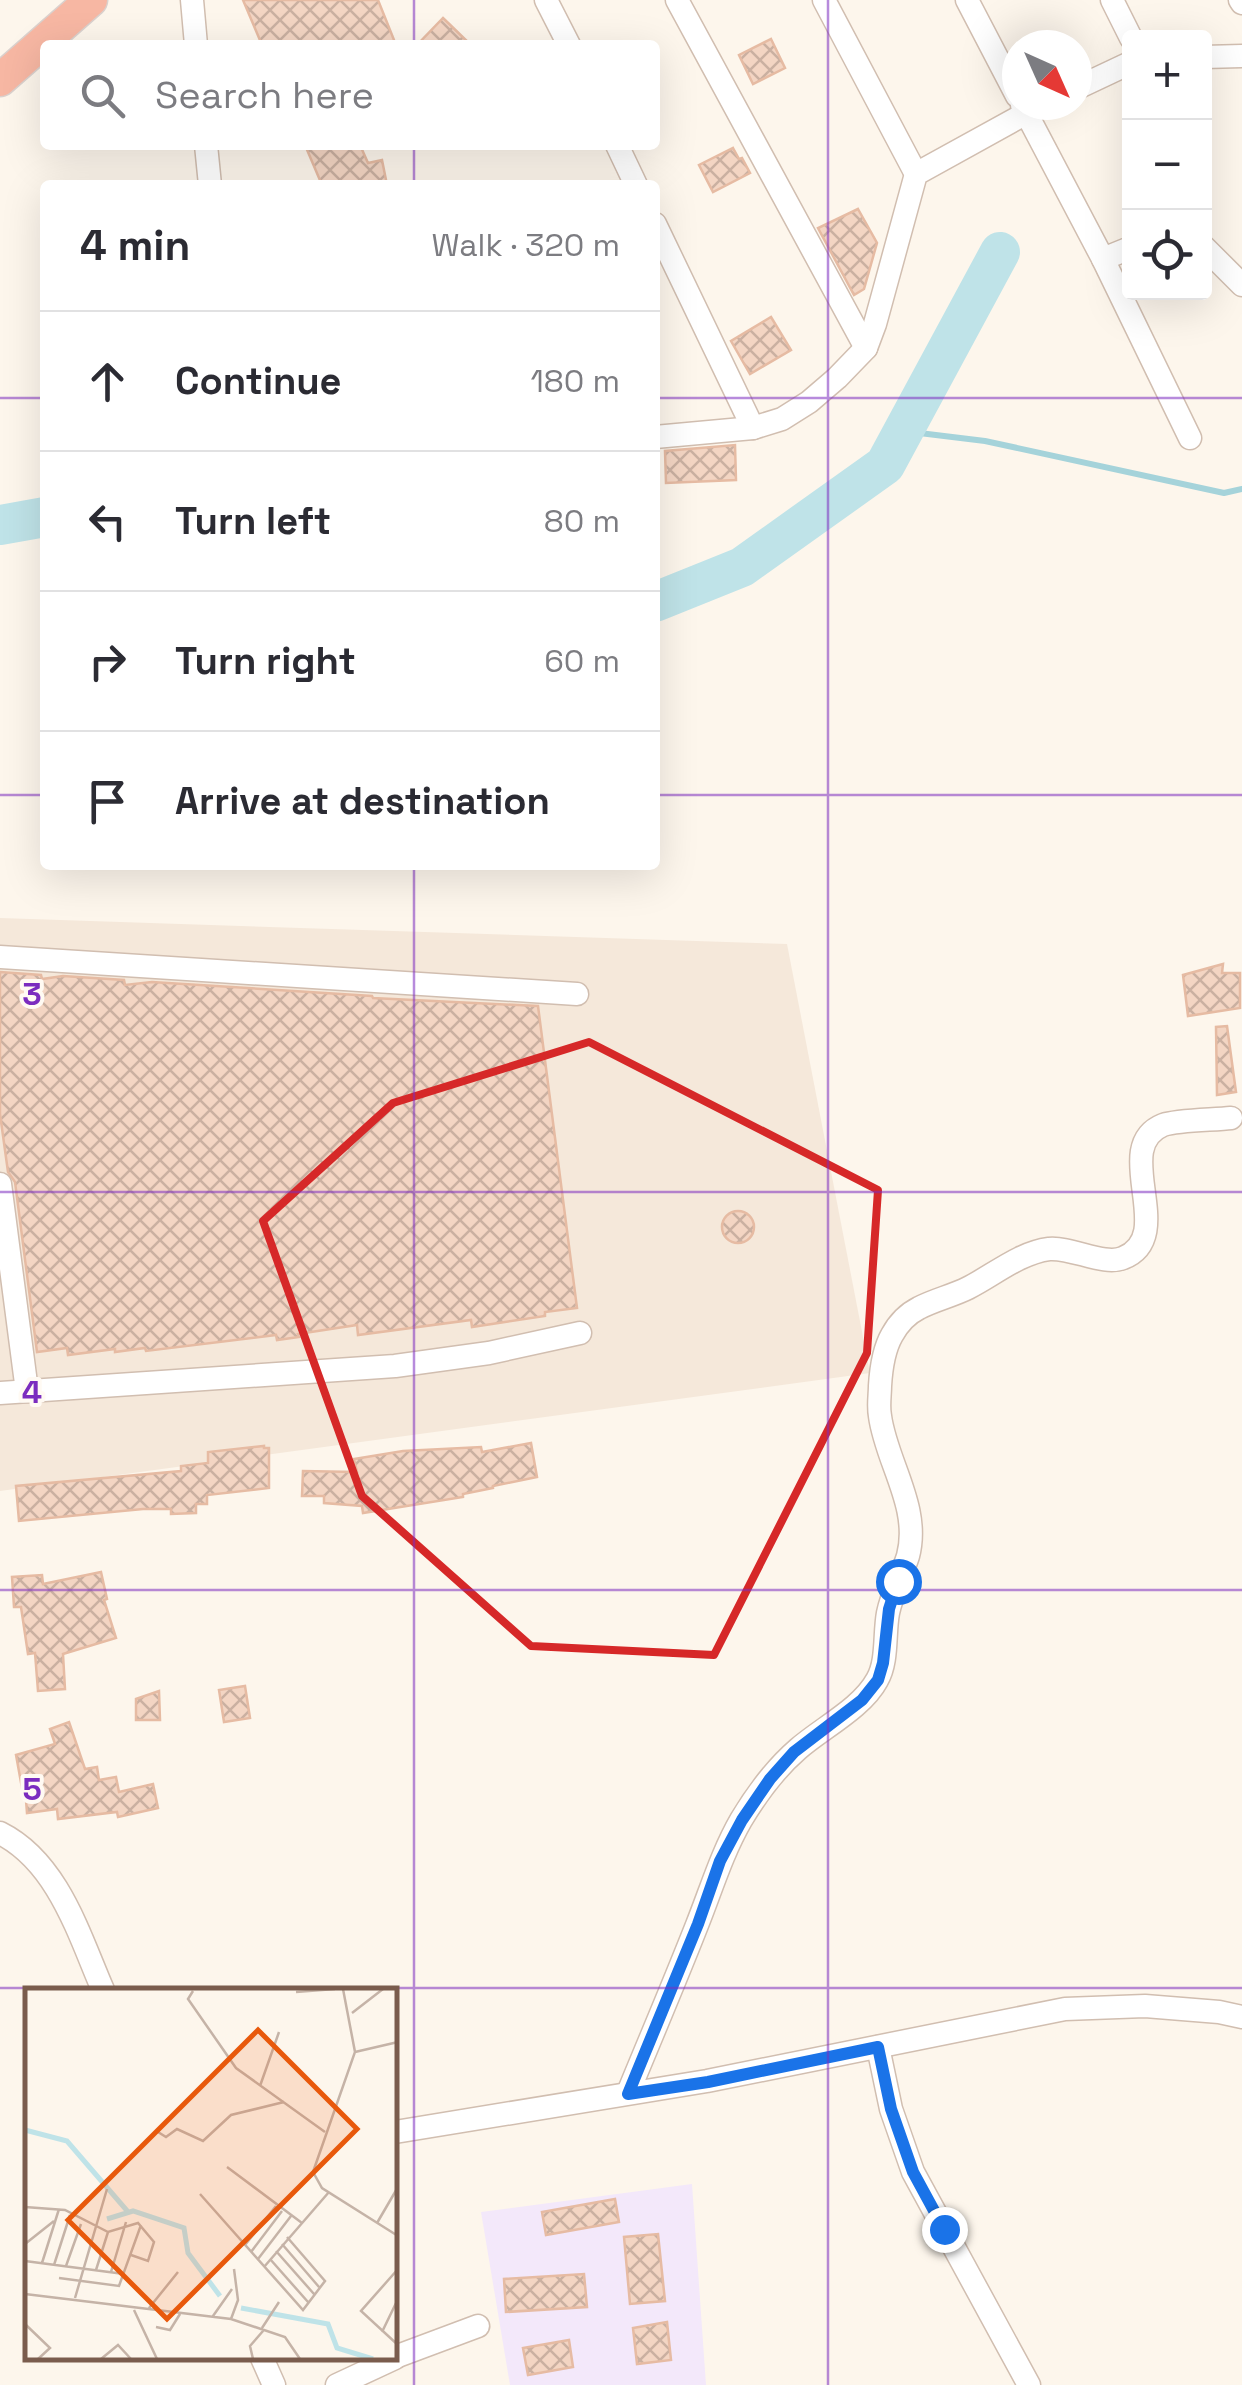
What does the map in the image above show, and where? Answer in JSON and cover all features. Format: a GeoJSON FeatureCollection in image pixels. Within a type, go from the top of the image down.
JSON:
{"type":"FeatureCollection","features":[{"type":"Feature","properties":{"kind":"highway"},"geometry":{"type":"LineString","coordinates":[[46,40],[92,0]]}},
{"type":"Feature","properties":{"kind":"highway"},"geometry":{"type":"LineString","coordinates":[[0,80],[40,45]]}},
{"type":"Feature","properties":{"kind":"street"},"geometry":{"type":"LineString","coordinates":[[192,0],[196,40]]}},
{"type":"Feature","properties":{"kind":"street"},"geometry":{"type":"LineString","coordinates":[[676,0],[866,348]]}},
{"type":"Feature","properties":{"kind":"street"},"geometry":{"type":"LineString","coordinates":[[660,437],[753,428],[782,419],[837,378],[866,348],[916,174],[824,0]]}},
{"type":"Feature","properties":{"kind":"street"},"geometry":{"type":"LineString","coordinates":[[968,0],[1002,62]]}},
{"type":"Feature","properties":{"kind":"street"},"geometry":{"type":"LineString","coordinates":[[1112,0],[1126,30]]}},
{"type":"Feature","properties":{"kind":"street"},"geometry":{"type":"LineString","coordinates":[[557,4],[568,40]]}},
{"type":"Feature","properties":{"kind":"street"},"geometry":{"type":"LineString","coordinates":[[1212,57],[1242,56]]}},
{"type":"Feature","properties":{"kind":"street"},"geometry":{"type":"LineString","coordinates":[[1092,81],[1122,67]]}},
{"type":"Feature","properties":{"kind":"street"},"geometry":{"type":"LineString","coordinates":[[916,174],[1002,120]]}},
{"type":"Feature","properties":{"kind":"street"},"geometry":{"type":"LineString","coordinates":[[1034,120],[1190,438]]}},
{"type":"Feature","properties":{"kind":"street"},"geometry":{"type":"LineString","coordinates":[[206,150],[210,180]]}},
{"type":"Feature","properties":{"kind":"street"},"geometry":{"type":"LineString","coordinates":[[618,150],[626,180]]}},
{"type":"Feature","properties":{"kind":"street"},"geometry":{"type":"LineString","coordinates":[[660,234],[753,428]]}},
{"type":"Feature","properties":{"kind":"street"},"geometry":{"type":"LineString","coordinates":[[1104,258],[1122,251]]}},
{"type":"Feature","properties":{"kind":"street"},"geometry":{"type":"LineString","coordinates":[[1212,255],[1242,285]]}},
{"type":"Feature","properties":{"kind":"street"},"geometry":{"type":"LineString","coordinates":[[0,957],[578,994]]}},
{"type":"Feature","properties":{"kind":"street"},"geometry":{"type":"LineString","coordinates":[[628,2094],[720,1861],[742,1820],[794,1752],[862,1700],[878,1680],[889,1609],[909,1553],[910,1532],[906,1500],[879,1415],[881,1370],[890,1338],[902,1320],[919,1308],[976,1284],[1030,1252],[1054,1249],[1111,1261],[1126,1258],[1145,1236],[1142,1150],[1148,1137],[1163,1126],[1231,1118]]}},
{"type":"Feature","properties":{"kind":"street"},"geometry":{"type":"LineString","coordinates":[[0,1184],[27,1392]]}},
{"type":"Feature","properties":{"kind":"street"},"geometry":{"type":"LineString","coordinates":[[0,1393],[395,1366],[489,1354],[580,1333]]}},
{"type":"Feature","properties":{"kind":"street"},"geometry":{"type":"LineString","coordinates":[[0,1832],[43,1868],[68,1907],[102,1988]]}},
{"type":"Feature","properties":{"kind":"street"},"geometry":{"type":"LineString","coordinates":[[398,2132],[708,2082],[1066,2009],[1145,2006],[1242,2017]]}},
{"type":"Feature","properties":{"kind":"street"},"geometry":{"type":"LineString","coordinates":[[878,2047],[891,2109],[913,2172],[1029,2385]]}},
{"type":"Feature","properties":{"kind":"street"},"geometry":{"type":"LineString","coordinates":[[398,2357],[478,2326]]}},
{"type":"Feature","properties":{"kind":"street"},"geometry":{"type":"LineString","coordinates":[[263,2360],[274,2385]]}},
{"type":"Feature","properties":{"kind":"street"},"geometry":{"type":"LineString","coordinates":[[336,2385],[391,2360]]}},
{"type":"Feature","properties":{"kind":"highlighted area"},"geometry":{"type":"Polygon","coordinates":[[[589,1042],[878,1190],[867,1353],[714,1655],[531,1646],[362,1496],[263,1221],[393,1103],[589,1042]]]}},
{"type":"Feature","properties":{"kind":"shaded area"},"geometry":{"type":"Polygon","coordinates":[[[0,918],[787,944],[870,1373],[0,1491],[0,918]]]}},
{"type":"Feature","properties":{"kind":"shaded area"},"geometry":{"type":"Polygon","coordinates":[[[692,2184],[706,2385],[510,2385],[481,2212],[692,2184]]]}},
{"type":"Feature","properties":{"kind":"building"},"geometry":{"type":"Polygon","coordinates":[[[243,0],[378,0],[394,40],[260,40],[243,0]]]}},
{"type":"Feature","properties":{"kind":"building"},"geometry":{"type":"Polygon","coordinates":[[[443,18],[466,40],[422,40],[443,18]]]}},
{"type":"Feature","properties":{"kind":"building"},"geometry":{"type":"Polygon","coordinates":[[[771,39],[785,68],[753,84],[739,55],[771,39]]]}},
{"type":"Feature","properties":{"kind":"building"},"geometry":{"type":"Polygon","coordinates":[[[733,148],[750,173],[713,192],[699,165],[733,148]]]}},
{"type":"Feature","properties":{"kind":"building"},"geometry":{"type":"Polygon","coordinates":[[[307,150],[362,150],[368,163],[382,160],[386,180],[320,180],[307,150]]]}},
{"type":"Feature","properties":{"kind":"building"},"geometry":{"type":"Polygon","coordinates":[[[858,209],[877,243],[864,289],[854,295],[818,228],[858,209]]]}},
{"type":"Feature","properties":{"kind":"building"},"geometry":{"type":"Polygon","coordinates":[[[771,317],[791,350],[750,374],[731,341],[771,317]]]}},
{"type":"Feature","properties":{"kind":"building"},"geometry":{"type":"Polygon","coordinates":[[[735,445],[736,480],[666,483],[665,451],[735,445]]]}},
{"type":"Feature","properties":{"kind":"building"},"geometry":{"type":"Polygon","coordinates":[[[1223,964],[1222,973],[1240,973],[1240,1008],[1188,1016],[1183,975],[1223,964]]]}},
{"type":"Feature","properties":{"kind":"building"},"geometry":{"type":"Polygon","coordinates":[[[0,972],[41,975],[42,979],[63,976],[124,980],[125,985],[152,982],[538,1006],[577,1308],[472,1327],[471,1320],[358,1335],[357,1325],[277,1340],[276,1335],[146,1351],[115,1349],[68,1355],[67,1348],[37,1352],[15,1182],[8,1172],[0,1114],[0,972]]]}},
{"type":"Feature","properties":{"kind":"building"},"geometry":{"type":"Polygon","coordinates":[[[1227,1026],[1236,1092],[1217,1095],[1216,1027],[1227,1026]]]}},
{"type":"Feature","properties":{"kind":"building"},"geometry":{"type":"Polygon","coordinates":[[[738,1211],[749,1216],[754,1227],[749,1238],[738,1243],[727,1238],[722,1227],[727,1216],[738,1211]]]}},
{"type":"Feature","properties":{"kind":"building"},"geometry":{"type":"Polygon","coordinates":[[[531,1443],[537,1477],[463,1497],[363,1513],[362,1506],[324,1503],[324,1496],[302,1496],[303,1471],[357,1472],[354,1459],[403,1451],[481,1447],[482,1452],[531,1443]]]}},
{"type":"Feature","properties":{"kind":"building"},"geometry":{"type":"Polygon","coordinates":[[[269,1448],[269,1488],[207,1495],[207,1504],[196,1504],[196,1513],[143,1509],[19,1521],[16,1486],[181,1471],[181,1466],[208,1463],[208,1452],[269,1448]]]}},
{"type":"Feature","properties":{"kind":"building"},"geometry":{"type":"Polygon","coordinates":[[[101,1572],[107,1599],[104,1600],[116,1638],[63,1654],[65,1689],[38,1691],[35,1653],[28,1654],[21,1607],[14,1607],[12,1577],[42,1575],[43,1584],[101,1572]]]}},
{"type":"Feature","properties":{"kind":"building"},"geometry":{"type":"Polygon","coordinates":[[[245,1686],[250,1718],[224,1722],[219,1690],[245,1686]]]}},
{"type":"Feature","properties":{"kind":"building"},"geometry":{"type":"Polygon","coordinates":[[[159,1691],[160,1720],[136,1720],[136,1699],[159,1691]]]}},
{"type":"Feature","properties":{"kind":"building"},"geometry":{"type":"Polygon","coordinates":[[[69,1722],[85,1769],[97,1767],[99,1780],[116,1777],[119,1792],[153,1784],[158,1808],[118,1817],[117,1812],[58,1819],[57,1809],[27,1813],[16,1755],[55,1744],[50,1729],[69,1722]]]}},
{"type":"Feature","properties":{"kind":"building"},"geometry":{"type":"Polygon","coordinates":[[[615,2199],[619,2222],[546,2235],[542,2212],[615,2199]]]}},
{"type":"Feature","properties":{"kind":"building"},"geometry":{"type":"Polygon","coordinates":[[[658,2234],[665,2301],[630,2304],[624,2237],[658,2234]]]}},
{"type":"Feature","properties":{"kind":"building"},"geometry":{"type":"Polygon","coordinates":[[[584,2274],[587,2307],[506,2312],[504,2279],[584,2274]]]}},
{"type":"Feature","properties":{"kind":"building"},"geometry":{"type":"Polygon","coordinates":[[[667,2322],[671,2360],[637,2364],[633,2328],[667,2322]]]}},
{"type":"Feature","properties":{"kind":"building"},"geometry":{"type":"Polygon","coordinates":[[[569,2340],[573,2367],[528,2375],[523,2348],[569,2340]]]}},
{"type":"Feature","properties":{"kind":"waterway"},"geometry":{"type":"LineString","coordinates":[[660,600],[742,567],[885,465],[1000,252]]}},
{"type":"Feature","properties":{"kind":"waterway"},"geometry":{"type":"LineString","coordinates":[[903,431],[985,441],[1224,493],[1242,489]]}},
{"type":"Feature","properties":{"kind":"waterway"},"geometry":{"type":"LineString","coordinates":[[0,525],[40,518]]}},
{"type":"Feature","properties":{"kind":"route"},"geometry":{"type":"LineString","coordinates":[[898,1581],[889,1609],[878,1680],[862,1700],[794,1752],[742,1820],[720,1861],[628,2094],[878,2047],[891,2109],[913,2172],[944,2229]]}}]}
